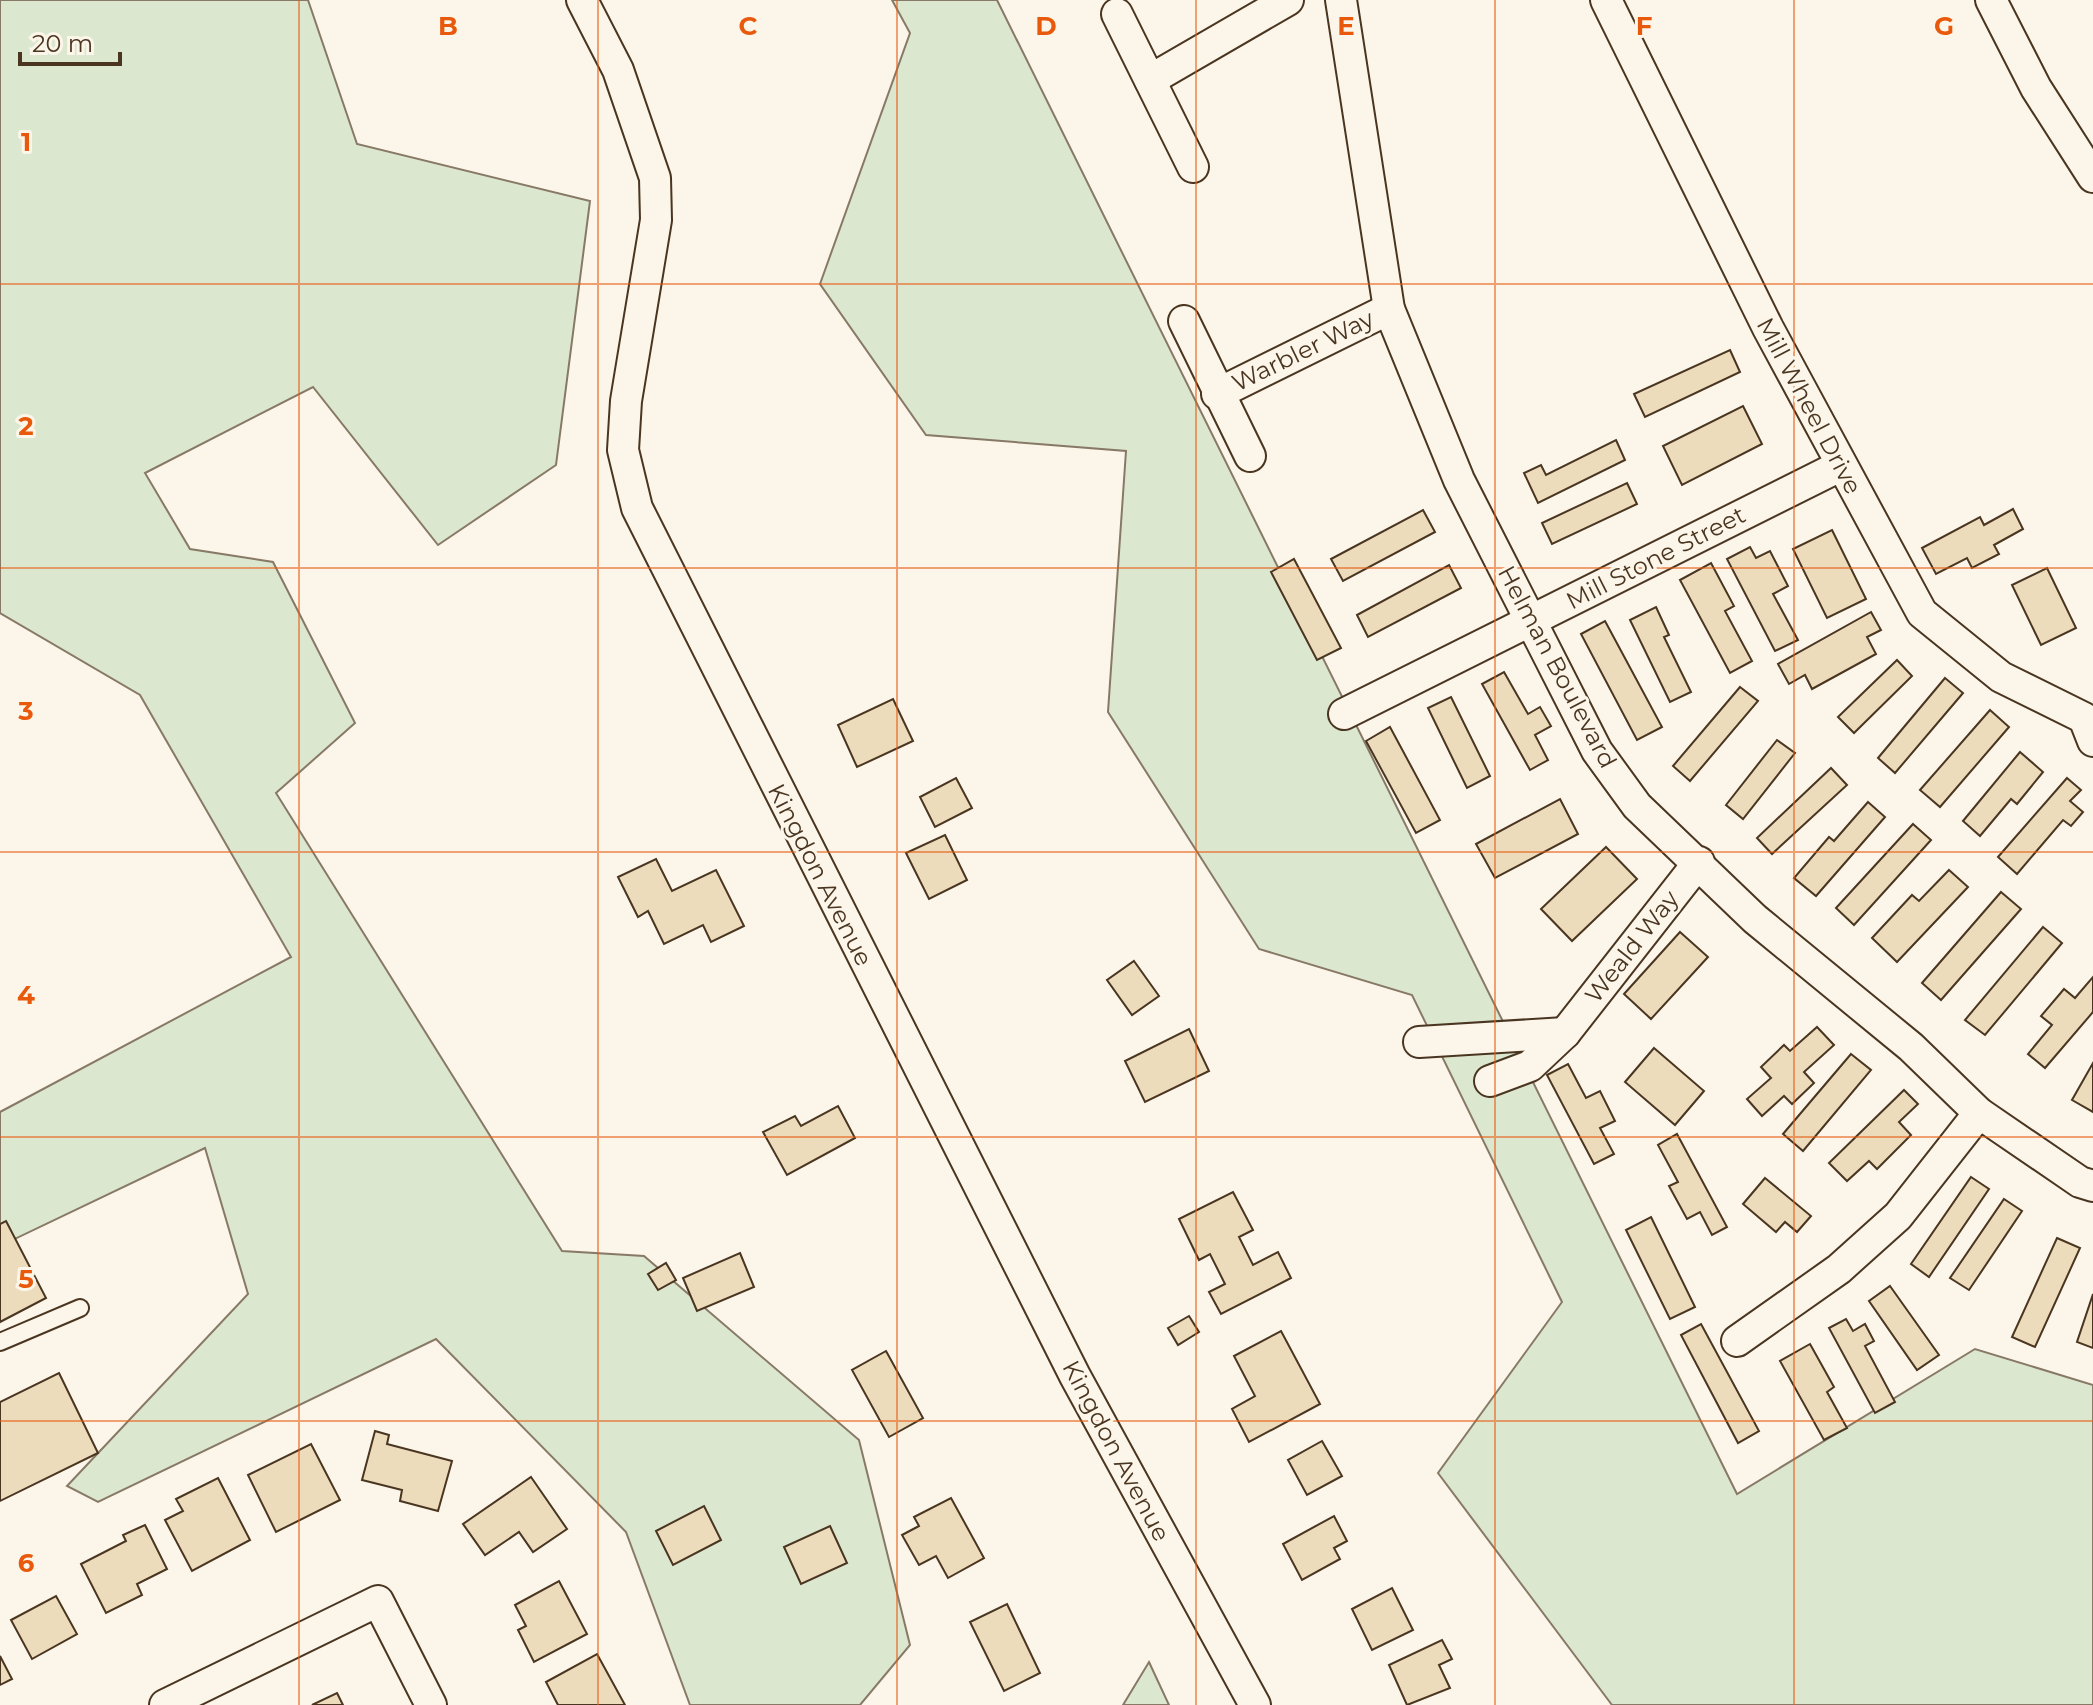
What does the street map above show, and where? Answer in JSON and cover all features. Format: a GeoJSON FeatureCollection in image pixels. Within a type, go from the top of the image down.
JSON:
{"type":"FeatureCollection","features":[{"type":"Feature","properties":{"kind":"street","name":"Kingdon Avenue"},"geometry":{"type":"LineString","coordinates":[[582,0],[618,70],[655,178],[656,220],[637,326],[623,450],[637,508],[1067,1362],[1255,1705]]}},
{"type":"Feature","properties":{"kind":"street"},"geometry":{"type":"LineString","coordinates":[[1150,80],[1288,0]]}},
{"type":"Feature","properties":{"kind":"street","name":"Helman Boulevard"},"geometry":{"type":"LineString","coordinates":[[1341,0],[1389,309],[1459,480],[1597,751],[1637,806],[1699,862],[1755,919],[1911,1047],[1979,1113],[2080,1182],[2093,1186]]}},
{"type":"Feature","properties":{"kind":"street","name":"Mill Wheel Drive"},"geometry":{"type":"LineString","coordinates":[[1606,0],[1840,466],[1922,613],[2001,677],[2090,724]]}},
{"type":"Feature","properties":{"kind":"street"},"geometry":{"type":"LineString","coordinates":[[1991,0],[2036,88],[2093,177]]}},
{"type":"Feature","properties":{"kind":"street"},"geometry":{"type":"LineString","coordinates":[[1117,14],[1193,167]]}},
{"type":"Feature","properties":{"kind":"street","name":"Warbler Way"},"geometry":{"type":"LineString","coordinates":[[1217,394],[1389,309]]}},
{"type":"Feature","properties":{"kind":"street"},"geometry":{"type":"LineString","coordinates":[[1184,321],[1217,394],[1250,456]]}},
{"type":"Feature","properties":{"kind":"street","name":"Mill Stone Street"},"geometry":{"type":"LineString","coordinates":[[1344,714],[1840,466]]}},
{"type":"Feature","properties":{"kind":"street","name":"Weald Way"},"geometry":{"type":"LineString","coordinates":[[1490,1081],[1530,1066],[1565,1033],[1699,862]]}},
{"type":"Feature","properties":{"kind":"street"},"geometry":{"type":"LineString","coordinates":[[1419,1042],[1565,1033]]}},
{"type":"Feature","properties":{"kind":"street"},"geometry":{"type":"LineString","coordinates":[[1737,1341],[1839,1269],[1898,1216],[1979,1113]]}},
{"type":"Feature","properties":{"kind":"street"},"geometry":{"type":"LineString","coordinates":[[165,1705],[378,1601],[431,1705]]}},
{"type":"Feature","properties":{"kind":"lane"},"geometry":{"type":"LineString","coordinates":[[0,1342],[80,1308]]}},
{"type":"Feature","properties":{"kind":"green space"},"geometry":{"type":"Polygon","coordinates":[[[0,0],[308,0],[357,144],[590,201],[556,465],[438,545],[313,387],[145,473],[190,549],[273,562],[355,723],[276,793],[562,1251],[644,1256],[859,1440],[910,1645],[860,1705],[690,1705],[626,1532],[436,1339],[98,1502],[67,1486],[248,1294],[205,1148],[0,1246],[0,1112],[291,957],[140,695],[0,613],[0,0]]]}},
{"type":"Feature","properties":{"kind":"green space"},"geometry":{"type":"Polygon","coordinates":[[[892,0],[997,0],[1737,1494],[1975,1349],[2093,1385],[2093,1705],[1612,1705],[1438,1473],[1562,1302],[1412,995],[1259,949],[1108,712],[1126,451],[926,435],[820,284],[910,33],[892,0]]]}},
{"type":"Feature","properties":{"kind":"green space"},"geometry":{"type":"Polygon","coordinates":[[[1149,1662],[1169,1705],[1123,1705],[1149,1662]]]}},
{"type":"Feature","properties":{"kind":"building"},"geometry":{"type":"Polygon","coordinates":[[[1730,350],[1740,372],[1645,417],[1634,394],[1730,350]]]}},
{"type":"Feature","properties":{"kind":"building"},"geometry":{"type":"Polygon","coordinates":[[[1743,406],[1762,444],[1682,485],[1663,446],[1743,406]]]}},
{"type":"Feature","properties":{"kind":"building"},"geometry":{"type":"Polygon","coordinates":[[[1616,440],[1625,460],[1538,503],[1524,473],[1541,465],[1546,475],[1616,440]]]}},
{"type":"Feature","properties":{"kind":"building"},"geometry":{"type":"Polygon","coordinates":[[[1627,483],[1637,504],[1552,544],[1542,523],[1627,483]]]}},
{"type":"Feature","properties":{"kind":"building"},"geometry":{"type":"Polygon","coordinates":[[[2013,509],[2023,529],[1994,545],[1999,554],[1972,568],[1967,558],[1936,574],[1922,548],[1980,517],[1984,525],[2013,509]]]}},
{"type":"Feature","properties":{"kind":"building"},"geometry":{"type":"Polygon","coordinates":[[[1423,510],[1435,532],[1343,581],[1331,559],[1423,510]]]}},
{"type":"Feature","properties":{"kind":"building"},"geometry":{"type":"Polygon","coordinates":[[[1832,530],[1866,599],[1827,618],[1793,549],[1832,530]]]}},
{"type":"Feature","properties":{"kind":"building"},"geometry":{"type":"Polygon","coordinates":[[[1750,547],[1756,558],[1770,551],[1788,586],[1773,594],[1798,640],[1775,651],[1727,559],[1750,547]]]}},
{"type":"Feature","properties":{"kind":"building"},"geometry":{"type":"Polygon","coordinates":[[[1294,559],[1341,648],[1317,660],[1271,572],[1294,559]]]}},
{"type":"Feature","properties":{"kind":"building"},"geometry":{"type":"Polygon","coordinates":[[[1711,563],[1734,606],[1725,611],[1752,661],[1730,673],[1680,580],[1711,563]]]}},
{"type":"Feature","properties":{"kind":"building"},"geometry":{"type":"Polygon","coordinates":[[[1449,565],[1461,588],[1368,637],[1357,615],[1449,565]]]}},
{"type":"Feature","properties":{"kind":"building"},"geometry":{"type":"Polygon","coordinates":[[[2047,568],[2076,628],[2041,645],[2012,585],[2047,568]]]}},
{"type":"Feature","properties":{"kind":"building"},"geometry":{"type":"Polygon","coordinates":[[[1656,607],[1669,635],[1664,637],[1691,692],[1670,702],[1630,620],[1656,607]]]}},
{"type":"Feature","properties":{"kind":"building"},"geometry":{"type":"Polygon","coordinates":[[[1871,612],[1881,630],[1867,637],[1876,654],[1812,689],[1805,675],[1789,684],[1778,664],[1871,612]]]}},
{"type":"Feature","properties":{"kind":"building"},"geometry":{"type":"Polygon","coordinates":[[[1605,621],[1662,727],[1637,740],[1581,634],[1605,621]]]}},
{"type":"Feature","properties":{"kind":"building"},"geometry":{"type":"Polygon","coordinates":[[[1897,660],[1912,676],[1854,733],[1838,717],[1897,660]]]}},
{"type":"Feature","properties":{"kind":"building"},"geometry":{"type":"Polygon","coordinates":[[[1504,672],[1528,714],[1540,707],[1551,726],[1535,735],[1548,760],[1530,770],[1482,684],[1504,672]]]}},
{"type":"Feature","properties":{"kind":"building"},"geometry":{"type":"Polygon","coordinates":[[[1945,678],[1963,693],[1895,773],[1878,758],[1945,678]]]}},
{"type":"Feature","properties":{"kind":"building"},"geometry":{"type":"Polygon","coordinates":[[[1740,687],[1758,701],[1690,781],[1673,766],[1740,687]]]}},
{"type":"Feature","properties":{"kind":"building"},"geometry":{"type":"Polygon","coordinates":[[[1451,697],[1490,776],[1467,788],[1428,708],[1451,697]]]}},
{"type":"Feature","properties":{"kind":"building"},"geometry":{"type":"Polygon","coordinates":[[[893,699],[913,741],[857,767],[838,725],[893,699]]]}},
{"type":"Feature","properties":{"kind":"building"},"geometry":{"type":"Polygon","coordinates":[[[1990,710],[2009,727],[1940,807],[1920,790],[1990,710]]]}},
{"type":"Feature","properties":{"kind":"building"},"geometry":{"type":"Polygon","coordinates":[[[1390,727],[1440,820],[1416,833],[1366,741],[1390,727]]]}},
{"type":"Feature","properties":{"kind":"building"},"geometry":{"type":"Polygon","coordinates":[[[1777,740],[1795,753],[1743,819],[1726,805],[1777,740]]]}},
{"type":"Feature","properties":{"kind":"building"},"geometry":{"type":"Polygon","coordinates":[[[2020,752],[2043,772],[2017,804],[2011,799],[1980,836],[1963,821],[2020,752]]]}},
{"type":"Feature","properties":{"kind":"building"},"geometry":{"type":"Polygon","coordinates":[[[1831,768],[1847,785],[1772,854],[1757,838],[1831,768]]]}},
{"type":"Feature","properties":{"kind":"building"},"geometry":{"type":"Polygon","coordinates":[[[956,778],[972,808],[935,827],[920,797],[956,778]]]}},
{"type":"Feature","properties":{"kind":"building"},"geometry":{"type":"Polygon","coordinates":[[[2067,778],[2081,790],[2070,801],[2083,812],[2071,826],[2063,820],[2017,874],[1998,857],[2067,778]]]}},
{"type":"Feature","properties":{"kind":"building"},"geometry":{"type":"Polygon","coordinates":[[[1560,799],[1578,834],[1495,878],[1476,844],[1560,799]]]}},
{"type":"Feature","properties":{"kind":"building"},"geometry":{"type":"Polygon","coordinates":[[[1868,802],[1885,817],[1816,896],[1794,878],[1829,837],[1834,841],[1868,802]]]}},
{"type":"Feature","properties":{"kind":"building"},"geometry":{"type":"Polygon","coordinates":[[[1913,824],[1931,840],[1854,925],[1836,908],[1913,824]]]}},
{"type":"Feature","properties":{"kind":"building"},"geometry":{"type":"Polygon","coordinates":[[[945,835],[967,880],[929,899],[906,853],[945,835]]]}},
{"type":"Feature","properties":{"kind":"building"},"geometry":{"type":"Polygon","coordinates":[[[1606,847],[1637,879],[1572,941],[1541,909],[1606,847]]]}},
{"type":"Feature","properties":{"kind":"building"},"geometry":{"type":"Polygon","coordinates":[[[656,859],[672,891],[716,870],[744,926],[711,942],[703,925],[664,944],[648,911],[638,917],[618,877],[656,859]]]}},
{"type":"Feature","properties":{"kind":"building"},"geometry":{"type":"Polygon","coordinates":[[[1949,870],[1968,887],[1897,962],[1872,938],[1912,895],[1919,901],[1949,870]]]}},
{"type":"Feature","properties":{"kind":"building"},"geometry":{"type":"Polygon","coordinates":[[[2001,892],[2021,909],[1941,1000],[1922,983],[2001,892]]]}},
{"type":"Feature","properties":{"kind":"building"},"geometry":{"type":"Polygon","coordinates":[[[2043,927],[2062,943],[1985,1035],[1965,1020],[2043,927]]]}},
{"type":"Feature","properties":{"kind":"building"},"geometry":{"type":"Polygon","coordinates":[[[1680,932],[1708,957],[1651,1019],[1624,994],[1680,932]]]}},
{"type":"Feature","properties":{"kind":"building"},"geometry":{"type":"Polygon","coordinates":[[[1134,961],[1159,996],[1132,1015],[1107,980],[1134,961]]]}},
{"type":"Feature","properties":{"kind":"building"},"geometry":{"type":"Polygon","coordinates":[[[2093,977],[2093,1012],[2045,1068],[2028,1054],[2052,1025],[2041,1016],[2064,989],[2075,998],[2093,977]]]}},
{"type":"Feature","properties":{"kind":"building"},"geometry":{"type":"Polygon","coordinates":[[[1817,1027],[1834,1045],[1804,1072],[1814,1083],[1792,1104],[1784,1096],[1762,1116],[1747,1099],[1771,1078],[1761,1067],[1784,1045],[1790,1051],[1817,1027]]]}},
{"type":"Feature","properties":{"kind":"building"},"geometry":{"type":"Polygon","coordinates":[[[1189,1029],[1209,1071],[1145,1102],[1125,1061],[1189,1029]]]}},
{"type":"Feature","properties":{"kind":"building"},"geometry":{"type":"Polygon","coordinates":[[[1654,1048],[1704,1091],[1675,1125],[1625,1082],[1654,1048]]]}},
{"type":"Feature","properties":{"kind":"building"},"geometry":{"type":"Polygon","coordinates":[[[1851,1054],[1871,1070],[1803,1151],[1783,1134],[1851,1054]]]}},
{"type":"Feature","properties":{"kind":"building"},"geometry":{"type":"Polygon","coordinates":[[[2093,1063],[2093,1112],[2072,1100],[2093,1063]]]}},
{"type":"Feature","properties":{"kind":"building"},"geometry":{"type":"Polygon","coordinates":[[[1568,1064],[1586,1098],[1600,1091],[1615,1121],[1600,1128],[1614,1154],[1594,1164],[1547,1075],[1568,1064]]]}},
{"type":"Feature","properties":{"kind":"building"},"geometry":{"type":"Polygon","coordinates":[[[1904,1090],[1918,1104],[1899,1122],[1911,1135],[1877,1169],[1869,1161],[1847,1181],[1829,1163],[1904,1090]]]}},
{"type":"Feature","properties":{"kind":"building"},"geometry":{"type":"Polygon","coordinates":[[[838,1106],[855,1138],[787,1175],[763,1132],[795,1116],[801,1126],[838,1106]]]}},
{"type":"Feature","properties":{"kind":"building"},"geometry":{"type":"Polygon","coordinates":[[[1677,1134],[1727,1227],[1712,1235],[1700,1212],[1687,1219],[1669,1186],[1678,1182],[1658,1145],[1677,1134]]]}},
{"type":"Feature","properties":{"kind":"building"},"geometry":{"type":"Polygon","coordinates":[[[1971,1177],[1989,1189],[1929,1277],[1911,1264],[1971,1177]]]}},
{"type":"Feature","properties":{"kind":"building"},"geometry":{"type":"Polygon","coordinates":[[[1765,1178],[1811,1216],[1797,1232],[1785,1222],[1776,1232],[1743,1204],[1765,1178]]]}},
{"type":"Feature","properties":{"kind":"building"},"geometry":{"type":"Polygon","coordinates":[[[1233,1192],[1253,1230],[1239,1237],[1253,1265],[1278,1252],[1291,1278],[1221,1314],[1209,1292],[1225,1284],[1210,1254],[1199,1260],[1179,1219],[1233,1192]]]}},
{"type":"Feature","properties":{"kind":"building"},"geometry":{"type":"Polygon","coordinates":[[[2004,1199],[2022,1211],[1969,1290],[1950,1278],[2004,1199]]]}},
{"type":"Feature","properties":{"kind":"building"},"geometry":{"type":"Polygon","coordinates":[[[1651,1217],[1695,1307],[1670,1319],[1626,1230],[1651,1217]]]}},
{"type":"Feature","properties":{"kind":"building"},"geometry":{"type":"Polygon","coordinates":[[[6,1221],[46,1298],[0,1322],[0,1224],[6,1221]]]}},
{"type":"Feature","properties":{"kind":"building"},"geometry":{"type":"Polygon","coordinates":[[[2057,1238],[2080,1248],[2035,1347],[2012,1337],[2057,1238]]]}},
{"type":"Feature","properties":{"kind":"building"},"geometry":{"type":"Polygon","coordinates":[[[740,1253],[754,1287],[697,1311],[683,1278],[740,1253]]]}},
{"type":"Feature","properties":{"kind":"building"},"geometry":{"type":"Polygon","coordinates":[[[666,1263],[676,1280],[658,1290],[648,1274],[666,1263]]]}},
{"type":"Feature","properties":{"kind":"building"},"geometry":{"type":"Polygon","coordinates":[[[1890,1286],[1939,1355],[1917,1370],[1869,1301],[1890,1286]]]}},
{"type":"Feature","properties":{"kind":"building"},"geometry":{"type":"Polygon","coordinates":[[[2093,1294],[2093,1348],[2077,1342],[2093,1294]]]}},
{"type":"Feature","properties":{"kind":"building"},"geometry":{"type":"Polygon","coordinates":[[[1189,1316],[1199,1332],[1178,1345],[1168,1328],[1189,1316]]]}},
{"type":"Feature","properties":{"kind":"building"},"geometry":{"type":"Polygon","coordinates":[[[1846,1319],[1853,1331],[1865,1324],[1874,1341],[1865,1346],[1895,1402],[1875,1413],[1829,1328],[1846,1319]]]}},
{"type":"Feature","properties":{"kind":"building"},"geometry":{"type":"Polygon","coordinates":[[[1701,1324],[1759,1431],[1738,1443],[1681,1335],[1701,1324]]]}},
{"type":"Feature","properties":{"kind":"building"},"geometry":{"type":"Polygon","coordinates":[[[1281,1331],[1320,1404],[1249,1442],[1232,1409],[1255,1396],[1234,1356],[1281,1331]]]}},
{"type":"Feature","properties":{"kind":"building"},"geometry":{"type":"Polygon","coordinates":[[[1810,1344],[1834,1387],[1827,1392],[1847,1428],[1824,1440],[1780,1361],[1810,1344]]]}},
{"type":"Feature","properties":{"kind":"building"},"geometry":{"type":"Polygon","coordinates":[[[886,1351],[923,1418],[889,1437],[852,1370],[886,1351]]]}},
{"type":"Feature","properties":{"kind":"building"},"geometry":{"type":"Polygon","coordinates":[[[59,1373],[98,1453],[0,1501],[0,1402],[59,1373]]]}},
{"type":"Feature","properties":{"kind":"building"},"geometry":{"type":"Polygon","coordinates":[[[375,1431],[389,1435],[387,1444],[452,1461],[438,1511],[400,1501],[402,1490],[362,1480],[375,1431]]]}},
{"type":"Feature","properties":{"kind":"building"},"geometry":{"type":"Polygon","coordinates":[[[1322,1441],[1342,1476],[1307,1495],[1288,1460],[1322,1441]]]}},
{"type":"Feature","properties":{"kind":"building"},"geometry":{"type":"Polygon","coordinates":[[[311,1444],[340,1500],[276,1532],[248,1475],[311,1444]]]}},
{"type":"Feature","properties":{"kind":"building"},"geometry":{"type":"Polygon","coordinates":[[[531,1477],[567,1529],[533,1552],[519,1532],[485,1555],[463,1524],[531,1477]]]}},
{"type":"Feature","properties":{"kind":"building"},"geometry":{"type":"Polygon","coordinates":[[[218,1478],[250,1540],[192,1571],[165,1520],[183,1511],[176,1499],[218,1478]]]}},
{"type":"Feature","properties":{"kind":"building"},"geometry":{"type":"Polygon","coordinates":[[[951,1498],[984,1558],[948,1578],[936,1556],[919,1565],[902,1535],[919,1526],[914,1517],[951,1498]]]}},
{"type":"Feature","properties":{"kind":"building"},"geometry":{"type":"Polygon","coordinates":[[[704,1506],[721,1540],[673,1565],[656,1531],[704,1506]]]}},
{"type":"Feature","properties":{"kind":"building"},"geometry":{"type":"Polygon","coordinates":[[[1334,1516],[1347,1541],[1334,1548],[1340,1559],[1302,1580],[1283,1544],[1334,1516]]]}},
{"type":"Feature","properties":{"kind":"building"},"geometry":{"type":"Polygon","coordinates":[[[145,1525],[167,1569],[137,1584],[142,1595],[106,1613],[81,1564],[126,1541],[123,1535],[145,1525]]]}},
{"type":"Feature","properties":{"kind":"building"},"geometry":{"type":"Polygon","coordinates":[[[830,1526],[847,1563],[801,1584],[784,1547],[830,1526]]]}},
{"type":"Feature","properties":{"kind":"building"},"geometry":{"type":"Polygon","coordinates":[[[559,1581],[587,1634],[534,1662],[518,1630],[526,1626],[515,1605],[559,1581]]]}},
{"type":"Feature","properties":{"kind":"building"},"geometry":{"type":"Polygon","coordinates":[[[1392,1588],[1413,1630],[1372,1650],[1352,1609],[1392,1588]]]}},
{"type":"Feature","properties":{"kind":"building"},"geometry":{"type":"Polygon","coordinates":[[[56,1596],[77,1634],[32,1659],[11,1620],[56,1596]]]}},
{"type":"Feature","properties":{"kind":"building"},"geometry":{"type":"Polygon","coordinates":[[[1007,1604],[1040,1673],[1004,1691],[970,1622],[1007,1604]]]}},
{"type":"Feature","properties":{"kind":"building"},"geometry":{"type":"Polygon","coordinates":[[[1442,1640],[1452,1659],[1439,1665],[1450,1688],[1407,1705],[1389,1665],[1442,1640]]]}},
{"type":"Feature","properties":{"kind":"building"},"geometry":{"type":"Polygon","coordinates":[[[597,1654],[625,1705],[558,1705],[546,1682],[597,1654]]]}},
{"type":"Feature","properties":{"kind":"building"},"geometry":{"type":"Polygon","coordinates":[[[0,1656],[12,1679],[0,1685],[0,1656]]]}},
{"type":"Feature","properties":{"kind":"building"},"geometry":{"type":"Polygon","coordinates":[[[337,1693],[343,1705],[312,1705],[337,1693]]]}}]}
